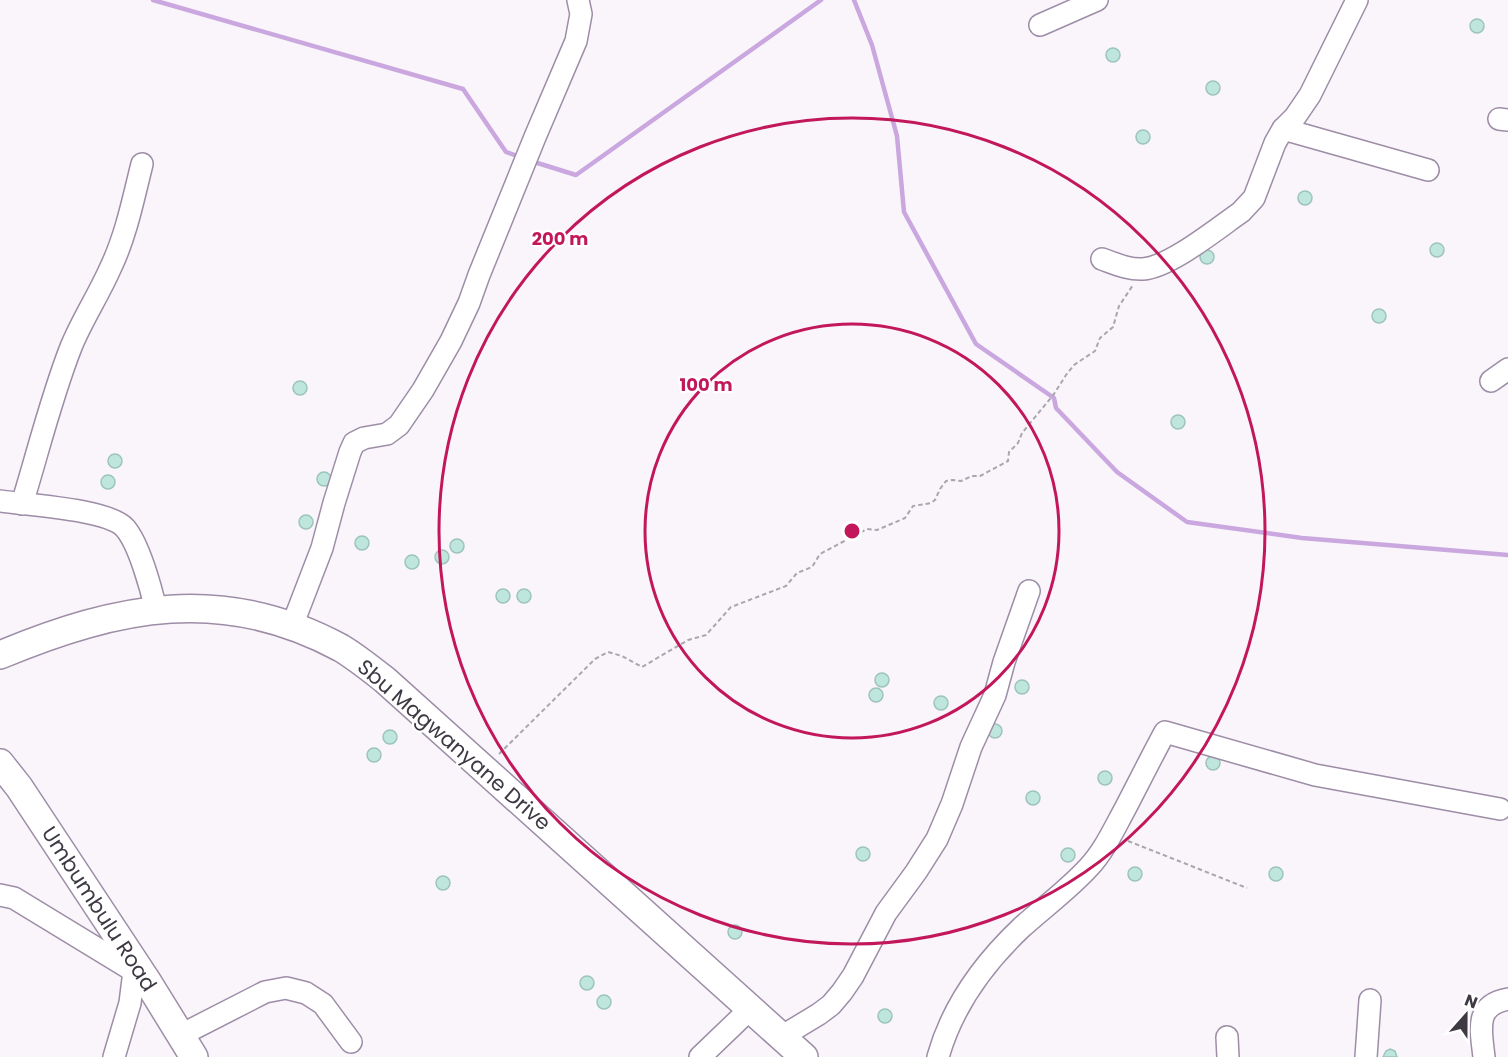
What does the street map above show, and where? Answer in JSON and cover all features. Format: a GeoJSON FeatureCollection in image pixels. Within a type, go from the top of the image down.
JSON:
{"type":"FeatureCollection","features":[{"type":"Feature","properties":{"kind":"main road","name":"Sbu Magwanyane Drive"},"geometry":{"type":"LineString","coordinates":[[7,649],[123,614],[200,607],[238,612],[292,626],[342,649],[385,680],[804,1057]]}},
{"type":"Feature","properties":{"kind":"main road","name":"Umbumbulu Road"},"geometry":{"type":"LineString","coordinates":[[0,763],[19,787],[188,1046]]}},
{"type":"Feature","properties":{"kind":"street"},"geometry":{"type":"LineString","coordinates":[[292,626],[322,548],[354,443],[364,438],[387,434],[399,425],[423,390],[451,341],[469,303],[535,137],[576,42],[581,14],[578,0]]}},
{"type":"Feature","properties":{"kind":"street"},"geometry":{"type":"LineString","coordinates":[[1040,25],[1097,0]]}},
{"type":"Feature","properties":{"kind":"street"},"geometry":{"type":"LineString","coordinates":[[1102,259],[1126,268],[1153,267],[1169,260],[1249,205],[1254,198],[1275,143],[1310,95],[1357,0]]}},
{"type":"Feature","properties":{"kind":"street"},"geometry":{"type":"LineString","coordinates":[[1283,129],[1428,170]]}},
{"type":"Feature","properties":{"kind":"street"},"geometry":{"type":"LineString","coordinates":[[22,504],[63,369],[81,325],[115,259],[126,227],[142,164]]}},
{"type":"Feature","properties":{"kind":"street"},"geometry":{"type":"LineString","coordinates":[[0,501],[97,515],[124,526],[138,553],[156,610]]}},
{"type":"Feature","properties":{"kind":"street"},"geometry":{"type":"LineString","coordinates":[[781,1037],[819,1014],[842,992],[853,976],[886,913],[937,838],[952,804],[971,747],[995,695],[1029,591]]}},
{"type":"Feature","properties":{"kind":"street"},"geometry":{"type":"LineString","coordinates":[[938,1057],[952,1017],[975,981],[1019,930],[1090,866],[1111,835],[1165,732],[1315,775],[1500,809]]}},
{"type":"Feature","properties":{"kind":"street"},"geometry":{"type":"LineString","coordinates":[[0,896],[14,898],[140,975],[114,1057]]}},
{"type":"Feature","properties":{"kind":"street"},"geometry":{"type":"LineString","coordinates":[[188,1046],[265,992],[286,988],[306,993],[323,1005],[351,1042]]}},
{"type":"Feature","properties":{"kind":"street"},"geometry":{"type":"LineString","coordinates":[[1484,1057],[1481,1034],[1482,1018],[1490,1006],[1508,999]]}},
{"type":"Feature","properties":{"kind":"street"},"geometry":{"type":"LineString","coordinates":[[1366,1057],[1370,1000]]}},
{"type":"Feature","properties":{"kind":"street"},"geometry":{"type":"LineString","coordinates":[[700,1057],[750,1009]]}},
{"type":"Feature","properties":{"kind":"path"},"geometry":{"type":"LineString","coordinates":[[484,769],[595,659],[608,652],[642,666],[688,640],[706,635],[731,607],[786,586],[797,573],[812,567],[820,554],[867,529],[877,530],[905,518],[913,506],[931,503],[946,481],[961,481],[972,476],[980,476],[1008,461],[1009,452],[1018,443],[1022,433],[1054,394],[1066,375],[1074,365],[1095,351],[1100,338],[1113,327],[1119,306],[1142,269]]}},
{"type":"Feature","properties":{"kind":"path"},"geometry":{"type":"LineString","coordinates":[[1111,835],[1247,888]]}},
{"type":"Feature","properties":{"kind":"building"},"geometry":{"type":"Polygon","coordinates":[[[1477,19],[1482,21],[1484,26],[1482,31],[1477,33],[1472,31],[1470,26],[1472,21],[1477,19]]]}},
{"type":"Feature","properties":{"kind":"building"},"geometry":{"type":"Polygon","coordinates":[[[1113,48],[1118,50],[1120,55],[1118,60],[1113,62],[1108,60],[1106,55],[1108,50],[1113,48]]]}},
{"type":"Feature","properties":{"kind":"building"},"geometry":{"type":"Polygon","coordinates":[[[1213,81],[1218,83],[1220,88],[1218,93],[1213,95],[1208,93],[1206,88],[1208,83],[1213,81]]]}},
{"type":"Feature","properties":{"kind":"building"},"geometry":{"type":"Polygon","coordinates":[[[1143,130],[1148,132],[1150,137],[1148,142],[1143,144],[1138,142],[1136,137],[1138,132],[1143,130]]]}},
{"type":"Feature","properties":{"kind":"building"},"geometry":{"type":"Polygon","coordinates":[[[1305,191],[1310,193],[1312,198],[1310,203],[1305,205],[1300,203],[1298,198],[1300,193],[1305,191]]]}},
{"type":"Feature","properties":{"kind":"building"},"geometry":{"type":"Polygon","coordinates":[[[1437,243],[1442,245],[1444,250],[1442,255],[1437,257],[1432,255],[1430,250],[1432,245],[1437,243]]]}},
{"type":"Feature","properties":{"kind":"building"},"geometry":{"type":"Polygon","coordinates":[[[1207,250],[1212,252],[1214,257],[1212,262],[1207,264],[1202,262],[1200,257],[1202,252],[1207,250]]]}},
{"type":"Feature","properties":{"kind":"building"},"geometry":{"type":"Polygon","coordinates":[[[1379,309],[1384,311],[1386,316],[1384,321],[1379,323],[1374,321],[1372,316],[1374,311],[1379,309]]]}},
{"type":"Feature","properties":{"kind":"building"},"geometry":{"type":"Polygon","coordinates":[[[300,381],[305,383],[307,388],[305,393],[300,395],[295,393],[293,388],[295,383],[300,381]]]}},
{"type":"Feature","properties":{"kind":"building"},"geometry":{"type":"Polygon","coordinates":[[[1178,415],[1183,417],[1185,422],[1183,427],[1178,429],[1173,427],[1171,422],[1173,417],[1178,415]]]}},
{"type":"Feature","properties":{"kind":"building"},"geometry":{"type":"Polygon","coordinates":[[[115,454],[120,456],[122,461],[120,466],[115,468],[110,466],[108,461],[110,456],[115,454]]]}},
{"type":"Feature","properties":{"kind":"building"},"geometry":{"type":"Polygon","coordinates":[[[324,472],[329,474],[331,479],[329,484],[324,486],[319,484],[317,479],[319,474],[324,472]]]}},
{"type":"Feature","properties":{"kind":"building"},"geometry":{"type":"Polygon","coordinates":[[[108,475],[113,477],[115,482],[113,487],[108,489],[103,487],[101,482],[103,477],[108,475]]]}},
{"type":"Feature","properties":{"kind":"building"},"geometry":{"type":"Polygon","coordinates":[[[306,515],[311,517],[313,522],[311,527],[306,529],[301,527],[299,522],[301,517],[306,515]]]}},
{"type":"Feature","properties":{"kind":"building"},"geometry":{"type":"Polygon","coordinates":[[[362,536],[367,538],[369,543],[367,548],[362,550],[357,548],[355,543],[357,538],[362,536]]]}},
{"type":"Feature","properties":{"kind":"building"},"geometry":{"type":"Polygon","coordinates":[[[457,539],[462,541],[464,546],[462,551],[457,553],[452,551],[450,546],[452,541],[457,539]]]}},
{"type":"Feature","properties":{"kind":"building"},"geometry":{"type":"Polygon","coordinates":[[[442,550],[447,552],[449,557],[447,562],[442,564],[437,562],[435,557],[437,552],[442,550]]]}},
{"type":"Feature","properties":{"kind":"building"},"geometry":{"type":"Polygon","coordinates":[[[412,555],[417,557],[419,562],[417,567],[412,569],[407,567],[405,562],[407,557],[412,555]]]}},
{"type":"Feature","properties":{"kind":"building"},"geometry":{"type":"Polygon","coordinates":[[[503,589],[508,591],[510,596],[508,601],[503,603],[498,601],[496,596],[498,591],[503,589]]]}},
{"type":"Feature","properties":{"kind":"building"},"geometry":{"type":"Polygon","coordinates":[[[524,589],[529,591],[531,596],[529,601],[524,603],[519,601],[517,596],[519,591],[524,589]]]}},
{"type":"Feature","properties":{"kind":"building"},"geometry":{"type":"Polygon","coordinates":[[[882,673],[887,675],[889,680],[887,685],[882,687],[877,685],[875,680],[877,675],[882,673]]]}},
{"type":"Feature","properties":{"kind":"building"},"geometry":{"type":"Polygon","coordinates":[[[1022,680],[1027,682],[1029,687],[1027,692],[1022,694],[1017,692],[1015,687],[1017,682],[1022,680]]]}},
{"type":"Feature","properties":{"kind":"building"},"geometry":{"type":"Polygon","coordinates":[[[876,688],[881,690],[883,695],[881,700],[876,702],[871,700],[869,695],[871,690],[876,688]]]}},
{"type":"Feature","properties":{"kind":"building"},"geometry":{"type":"Polygon","coordinates":[[[941,696],[946,698],[948,703],[946,708],[941,710],[936,708],[934,703],[936,698],[941,696]]]}},
{"type":"Feature","properties":{"kind":"building"},"geometry":{"type":"Polygon","coordinates":[[[995,724],[1000,726],[1002,731],[1000,736],[995,738],[990,736],[988,731],[990,726],[995,724]]]}},
{"type":"Feature","properties":{"kind":"building"},"geometry":{"type":"Polygon","coordinates":[[[390,730],[395,732],[397,737],[395,742],[390,744],[385,742],[383,737],[385,732],[390,730]]]}},
{"type":"Feature","properties":{"kind":"building"},"geometry":{"type":"Polygon","coordinates":[[[374,748],[379,750],[381,755],[379,760],[374,762],[369,760],[367,755],[369,750],[374,748]]]}},
{"type":"Feature","properties":{"kind":"building"},"geometry":{"type":"Polygon","coordinates":[[[1213,756],[1218,758],[1220,763],[1218,768],[1213,770],[1208,768],[1206,763],[1208,758],[1213,756]]]}},
{"type":"Feature","properties":{"kind":"building"},"geometry":{"type":"Polygon","coordinates":[[[1105,771],[1110,773],[1112,778],[1110,783],[1105,785],[1100,783],[1098,778],[1100,773],[1105,771]]]}},
{"type":"Feature","properties":{"kind":"building"},"geometry":{"type":"Polygon","coordinates":[[[1033,791],[1038,793],[1040,798],[1038,803],[1033,805],[1028,803],[1026,798],[1028,793],[1033,791]]]}},
{"type":"Feature","properties":{"kind":"building"},"geometry":{"type":"Polygon","coordinates":[[[863,847],[868,849],[870,854],[868,859],[863,861],[858,859],[856,854],[858,849],[863,847]]]}},
{"type":"Feature","properties":{"kind":"building"},"geometry":{"type":"Polygon","coordinates":[[[1068,848],[1073,850],[1075,855],[1073,860],[1068,862],[1063,860],[1061,855],[1063,850],[1068,848]]]}},
{"type":"Feature","properties":{"kind":"building"},"geometry":{"type":"Polygon","coordinates":[[[1135,867],[1140,869],[1142,874],[1140,879],[1135,881],[1130,879],[1128,874],[1130,869],[1135,867]]]}},
{"type":"Feature","properties":{"kind":"building"},"geometry":{"type":"Polygon","coordinates":[[[1276,867],[1281,869],[1283,874],[1281,879],[1276,881],[1271,879],[1269,874],[1271,869],[1276,867]]]}},
{"type":"Feature","properties":{"kind":"building"},"geometry":{"type":"Polygon","coordinates":[[[443,876],[448,878],[450,883],[448,888],[443,890],[438,888],[436,883],[438,878],[443,876]]]}},
{"type":"Feature","properties":{"kind":"building"},"geometry":{"type":"Polygon","coordinates":[[[735,925],[740,927],[742,932],[740,937],[735,939],[730,937],[728,932],[730,927],[735,925]]]}},
{"type":"Feature","properties":{"kind":"building"},"geometry":{"type":"Polygon","coordinates":[[[587,976],[592,978],[594,983],[592,988],[587,990],[582,988],[580,983],[582,978],[587,976]]]}},
{"type":"Feature","properties":{"kind":"building"},"geometry":{"type":"Polygon","coordinates":[[[604,995],[609,997],[611,1002],[609,1007],[604,1009],[599,1007],[597,1002],[599,997],[604,995]]]}},
{"type":"Feature","properties":{"kind":"building"},"geometry":{"type":"Polygon","coordinates":[[[885,1009],[890,1011],[892,1016],[890,1021],[885,1023],[880,1021],[878,1016],[880,1011],[885,1009]]]}},
{"type":"Feature","properties":{"kind":"building"},"geometry":{"type":"Polygon","coordinates":[[[1390,1049],[1395,1051],[1397,1057],[1383,1057],[1386,1051],[1390,1049]]]}},
{"type":"Feature","properties":{"kind":"waterway"},"geometry":{"type":"LineString","coordinates":[[153,0],[463,89],[506,152],[520,157]]}},
{"type":"Feature","properties":{"kind":"waterway"},"geometry":{"type":"LineString","coordinates":[[531,161],[576,175],[821,0]]}},
{"type":"Feature","properties":{"kind":"waterway"},"geometry":{"type":"LineString","coordinates":[[854,0],[872,45],[897,136],[904,212],[976,344],[1054,398],[1056,408],[1117,472],[1187,522],[1302,538],[1508,555]]}}]}
